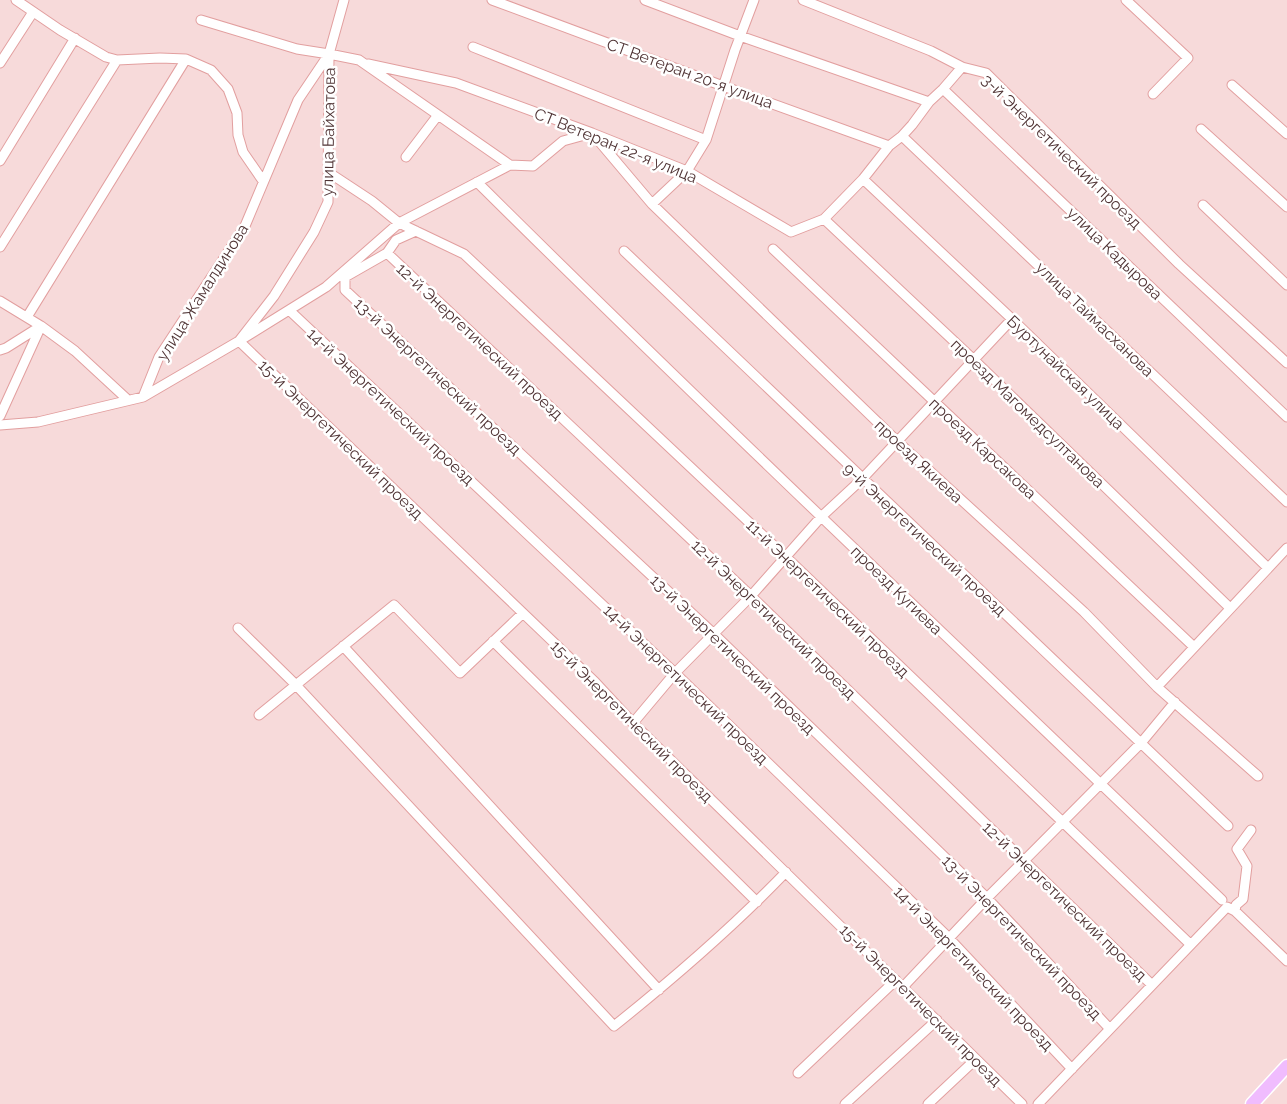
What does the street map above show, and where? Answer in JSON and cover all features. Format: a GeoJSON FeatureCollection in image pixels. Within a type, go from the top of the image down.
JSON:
{"type":"FeatureCollection","features":[{"type":"Feature","properties":{"kind":"highway"},"geometry":{"type":"LineString","coordinates":[[1252,1104],[1287,1066]]}},
{"type":"Feature","properties":{"kind":"street"},"geometry":{"type":"LineString","coordinates":[[16,0],[106,57],[118,60],[186,59],[211,70],[228,89],[237,113],[238,135],[243,152],[263,181]]}},
{"type":"Feature","properties":{"kind":"street"},"geometry":{"type":"LineString","coordinates":[[200,20],[297,49],[329,54],[344,0]]}},
{"type":"Feature","properties":{"kind":"street","name":"СТ Ветеран 20-я улица"},"geometry":{"type":"LineString","coordinates":[[492,0],[889,146]]}},
{"type":"Feature","properties":{"kind":"street"},"geometry":{"type":"LineString","coordinates":[[644,0],[740,36],[929,102]]}},
{"type":"Feature","properties":{"kind":"street"},"geometry":{"type":"LineString","coordinates":[[652,204],[687,171],[706,140],[740,36],[754,0]]}},
{"type":"Feature","properties":{"kind":"street"},"geometry":{"type":"LineString","coordinates":[[803,0],[931,51],[962,67]]}},
{"type":"Feature","properties":{"kind":"street"},"geometry":{"type":"LineString","coordinates":[[1126,0],[1188,58],[1153,94]]}},
{"type":"Feature","properties":{"kind":"street"},"geometry":{"type":"LineString","coordinates":[[0,63],[33,12]]}},
{"type":"Feature","properties":{"kind":"street"},"geometry":{"type":"LineString","coordinates":[[0,162],[75,38]]}},
{"type":"Feature","properties":{"kind":"street"},"geometry":{"type":"LineString","coordinates":[[473,47],[706,140]]}},
{"type":"Feature","properties":{"kind":"street","name":"улица Байхатова"},"geometry":{"type":"LineString","coordinates":[[239,342],[274,296],[314,232],[328,202],[329,54],[359,60],[364,63],[510,166]]}},
{"type":"Feature","properties":{"kind":"street","name":"улица Жамалдинова"},"geometry":{"type":"LineString","coordinates":[[142,397],[159,357],[245,226],[298,100],[329,54]]}},
{"type":"Feature","properties":{"kind":"street"},"geometry":{"type":"LineString","coordinates":[[27,317],[186,59]]}},
{"type":"Feature","properties":{"kind":"street"},"geometry":{"type":"LineString","coordinates":[[0,248],[118,60]]}},
{"type":"Feature","properties":{"kind":"street","name":"СТ Ветеран 22-я улица"},"geometry":{"type":"LineString","coordinates":[[364,63],[456,83],[592,133],[687,171],[791,232],[824,219]]}},
{"type":"Feature","properties":{"kind":"street","name":"3-й Энергетический проезд"},"geometry":{"type":"LineString","coordinates":[[824,219],[863,179],[889,146],[902,136],[929,102],[962,67],[986,73],[1178,264],[1287,363]]}},
{"type":"Feature","properties":{"kind":"street"},"geometry":{"type":"LineString","coordinates":[[1232,85],[1287,134]]}},
{"type":"Feature","properties":{"kind":"street","name":"улица Кадырова"},"geometry":{"type":"LineString","coordinates":[[943,89],[1287,417]]}},
{"type":"Feature","properties":{"kind":"street"},"geometry":{"type":"LineString","coordinates":[[406,157],[438,115]]}},
{"type":"Feature","properties":{"kind":"street"},"geometry":{"type":"LineString","coordinates":[[1201,129],[1287,207]]}},
{"type":"Feature","properties":{"kind":"street"},"geometry":{"type":"LineString","coordinates":[[326,287],[399,223],[510,166],[533,166],[563,141],[592,133]]}},
{"type":"Feature","properties":{"kind":"street","name":"проезд Якиева"},"geometry":{"type":"LineString","coordinates":[[592,133],[652,204],[898,442],[1084,612],[1157,687],[1258,776]]}},
{"type":"Feature","properties":{"kind":"street","name":"улица Таймасханова"},"geometry":{"type":"LineString","coordinates":[[902,136],[1287,502]]}},
{"type":"Feature","properties":{"kind":"street","name":"11-й Энергетический проезд"},"geometry":{"type":"LineString","coordinates":[[328,172],[372,201],[399,223],[464,254],[787,558],[1190,944]]}},
{"type":"Feature","properties":{"kind":"street","name":"Буртунайская улица"},"geometry":{"type":"LineString","coordinates":[[863,179],[1012,319],[1268,568]]}},
{"type":"Feature","properties":{"kind":"street","name":"проезд Кугиева"},"geometry":{"type":"LineString","coordinates":[[477,182],[574,279],[1222,900]]}},
{"type":"Feature","properties":{"kind":"street"},"geometry":{"type":"LineString","coordinates":[[1203,205],[1287,285]]}},
{"type":"Feature","properties":{"kind":"street","name":"проезд Магомедсултанова"},"geometry":{"type":"LineString","coordinates":[[824,219],[974,360],[1230,608]]}},
{"type":"Feature","properties":{"kind":"street"},"geometry":{"type":"LineString","coordinates":[[0,425],[38,422],[142,397],[239,342],[326,287],[389,255],[396,240],[416,231]]}},
{"type":"Feature","properties":{"kind":"street","name":"проезд Карсакова"},"geometry":{"type":"LineString","coordinates":[[773,249],[1194,647]]}},
{"type":"Feature","properties":{"kind":"street","name":"9-й Энергетический проезд"},"geometry":{"type":"LineString","coordinates":[[624,251],[1228,826]]}},
{"type":"Feature","properties":{"kind":"street","name":"12-й Энергетический проезд"},"geometry":{"type":"LineString","coordinates":[[389,255],[751,596],[1152,985]]}},
{"type":"Feature","properties":{"kind":"street","name":"13-й Энергетический проезд"},"geometry":{"type":"LineString","coordinates":[[345,277],[345,290],[714,634],[987,898],[1110,1029]]}},
{"type":"Feature","properties":{"kind":"street"},"geometry":{"type":"LineString","coordinates":[[0,301],[41,326],[75,351],[128,400]]}},
{"type":"Feature","properties":{"kind":"street","name":"14-й Энергетический проезд"},"geometry":{"type":"LineString","coordinates":[[290,310],[675,673],[950,938],[1072,1069]]}},
{"type":"Feature","properties":{"kind":"street"},"geometry":{"type":"LineString","coordinates":[[633,723],[675,673],[787,558],[821,517],[898,442],[1012,319]]}},
{"type":"Feature","properties":{"kind":"street"},"geometry":{"type":"LineString","coordinates":[[0,350],[41,326]]}},
{"type":"Feature","properties":{"kind":"street"},"geometry":{"type":"LineString","coordinates":[[0,416],[41,326]]}},
{"type":"Feature","properties":{"kind":"street","name":"15-й Энергетический проезд"},"geometry":{"type":"LineString","coordinates":[[239,342],[595,682],[633,723],[937,1020],[1018,1103]]}},
{"type":"Feature","properties":{"kind":"street"},"geometry":{"type":"LineString","coordinates":[[1157,687],[1287,548]]}},
{"type":"Feature","properties":{"kind":"street"},"geometry":{"type":"LineString","coordinates":[[259,715],[394,605],[460,673],[523,613]]}},
{"type":"Feature","properties":{"kind":"street"},"geometry":{"type":"LineString","coordinates":[[238,628],[296,684],[614,1026],[659,990],[757,902],[786,872]]}},
{"type":"Feature","properties":{"kind":"street"},"geometry":{"type":"LineString","coordinates":[[493,641],[757,902]]}},
{"type":"Feature","properties":{"kind":"street"},"geometry":{"type":"LineString","coordinates":[[343,646],[659,990]]}},
{"type":"Feature","properties":{"kind":"street"},"geometry":{"type":"LineString","coordinates":[[903,987],[987,898],[1141,743],[1175,702]]}},
{"type":"Feature","properties":{"kind":"street"},"geometry":{"type":"LineString","coordinates":[[1235,911],[1236,905],[1242,899],[1247,866],[1237,849],[1251,830]]}},
{"type":"Feature","properties":{"kind":"street"},"geometry":{"type":"LineString","coordinates":[[1038,1104],[1226,907],[1235,911],[1287,961]]}},
{"type":"Feature","properties":{"kind":"street"},"geometry":{"type":"LineString","coordinates":[[798,1074],[896,980]]}},
{"type":"Feature","properties":{"kind":"street"},"geometry":{"type":"LineString","coordinates":[[845,1104],[937,1020]]}},
{"type":"Feature","properties":{"kind":"street"},"geometry":{"type":"LineString","coordinates":[[928,1104],[976,1059]]}}]}
